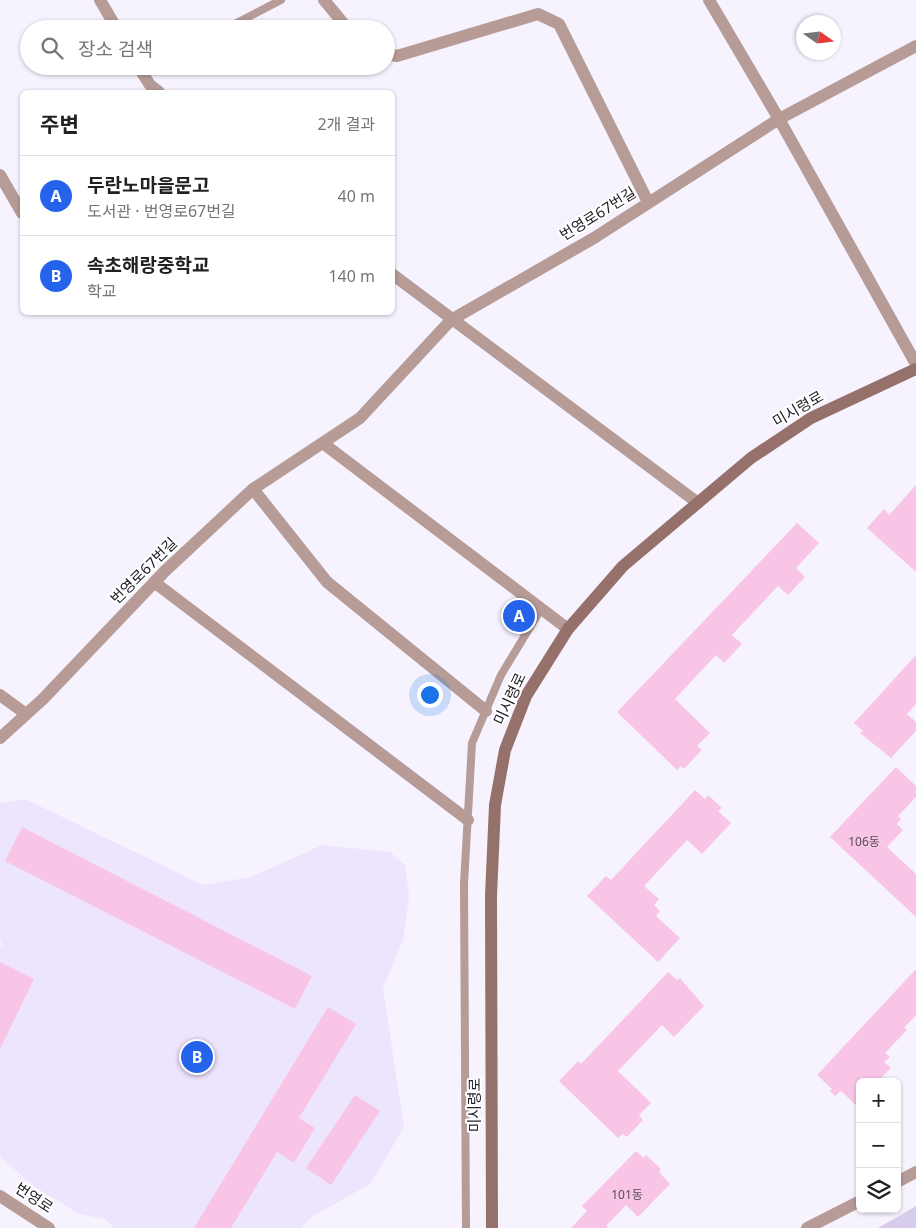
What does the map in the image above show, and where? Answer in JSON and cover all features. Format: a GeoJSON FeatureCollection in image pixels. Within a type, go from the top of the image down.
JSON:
{"type":"FeatureCollection","features":[{"type":"Feature","properties":{"kind":"main road","name":"미시령로"},"geometry":{"type":"LineString","coordinates":[[492,1228],[491,896],[496,805],[505,750],[526,696],[568,629],[623,566],[750,458],[811,418],[916,369]]}},
{"type":"Feature","properties":{"kind":"street"},"geometry":{"type":"LineString","coordinates":[[100,0],[111,20]]}},
{"type":"Feature","properties":{"kind":"street"},"geometry":{"type":"LineString","coordinates":[[324,0],[341,20]]}},
{"type":"Feature","properties":{"kind":"street"},"geometry":{"type":"LineString","coordinates":[[709,0],[780,119],[916,364]]}},
{"type":"Feature","properties":{"kind":"street"},"geometry":{"type":"LineString","coordinates":[[395,56],[538,14],[559,24],[648,202]]}},
{"type":"Feature","properties":{"kind":"street","name":"번영로67번길"},"geometry":{"type":"LineString","coordinates":[[0,738],[26,714],[154,582],[253,489],[324,444],[360,418],[451,320],[594,238],[780,119],[916,46]]}},
{"type":"Feature","properties":{"kind":"street"},"geometry":{"type":"LineString","coordinates":[[146,75],[150,85],[156,90]]}},
{"type":"Feature","properties":{"kind":"street"},"geometry":{"type":"LineString","coordinates":[[0,176],[20,209]]}},
{"type":"Feature","properties":{"kind":"street"},"geometry":{"type":"LineString","coordinates":[[395,276],[451,320],[698,502]]}},
{"type":"Feature","properties":{"kind":"street"},"geometry":{"type":"LineString","coordinates":[[324,444],[568,629]]}},
{"type":"Feature","properties":{"kind":"street"},"geometry":{"type":"LineString","coordinates":[[253,489],[327,582],[486,711]]}},
{"type":"Feature","properties":{"kind":"street"},"geometry":{"type":"LineString","coordinates":[[154,582],[468,820]]}},
{"type":"Feature","properties":{"kind":"street"},"geometry":{"type":"LineString","coordinates":[[0,695],[26,714]]}},
{"type":"Feature","properties":{"kind":"street"},"geometry":{"type":"LineString","coordinates":[[901,1180],[916,1172]]}},
{"type":"Feature","properties":{"kind":"street","name":"번영로"},"geometry":{"type":"LineString","coordinates":[[0,1196],[49,1228]]}},
{"type":"Feature","properties":{"kind":"street"},"geometry":{"type":"LineString","coordinates":[[807,1228],[856,1203]]}},
{"type":"Feature","properties":{"kind":"lane"},"geometry":{"type":"LineString","coordinates":[[242,20],[281,0]]}},
{"type":"Feature","properties":{"kind":"lane"},"geometry":{"type":"LineString","coordinates":[[466,1228],[464,884],[472,742],[501,675],[541,609]]}},
{"type":"Feature","properties":{"kind":"shaded area"},"geometry":{"type":"Polygon","coordinates":[[[25,799],[203,885],[251,877],[322,845],[390,852],[405,865],[409,896],[403,940],[383,988],[404,1127],[370,1184],[313,1216],[301,1228],[114,1228],[105,1219],[79,1214],[35,1187],[0,1157],[0,946],[2,946],[0,936],[0,803],[25,799]]]}},
{"type":"Feature","properties":{"kind":"shaded area"},"geometry":{"type":"Polygon","coordinates":[[[916,1206],[916,1228],[878,1228],[916,1206]]]}},
{"type":"Feature","properties":{"kind":"building"},"geometry":{"type":"Polygon","coordinates":[[[916,485],[916,572],[867,528],[884,509],[889,515],[916,485]]]}},
{"type":"Feature","properties":{"kind":"building"},"geometry":{"type":"Polygon","coordinates":[[[797,523],[819,543],[796,568],[805,577],[788,595],[778,586],[732,635],[742,644],[724,663],[716,655],[675,699],[710,733],[697,746],[702,750],[684,769],[681,766],[677,770],[617,712],[797,523]]]}},
{"type":"Feature","properties":{"kind":"building"},"geometry":{"type":"Polygon","coordinates":[[[916,655],[916,704],[907,714],[916,722],[916,731],[891,758],[860,733],[863,731],[854,723],[916,655]]]}},
{"type":"Feature","properties":{"kind":"building"},"geometry":{"type":"Polygon","coordinates":[[[896,767],[916,786],[916,797],[898,816],[901,819],[897,824],[903,830],[887,847],[916,874],[916,917],[830,837],[896,767]]]}},
{"type":"Feature","properties":{"kind":"building"},"geometry":{"type":"Polygon","coordinates":[[[695,790],[705,799],[708,795],[722,808],[718,811],[731,823],[702,854],[687,840],[644,886],[659,899],[654,905],[660,911],[656,916],[680,938],[658,962],[587,896],[606,876],[611,880],[695,790]]]}},
{"type":"Feature","properties":{"kind":"building"},"geometry":{"type":"Polygon","coordinates":[[[22,827],[312,976],[295,1009],[5,861],[22,827]]]}},
{"type":"Feature","properties":{"kind":"building"},"geometry":{"type":"Polygon","coordinates":[[[0,962],[34,979],[0,1049],[0,962]]]}},
{"type":"Feature","properties":{"kind":"building"},"geometry":{"type":"Polygon","coordinates":[[[916,969],[916,1015],[904,1028],[907,1030],[885,1053],[890,1057],[884,1062],[891,1068],[881,1078],[856,1078],[856,1105],[841,1091],[835,1096],[830,1091],[832,1089],[817,1075],[916,969]]]}},
{"type":"Feature","properties":{"kind":"building"},"geometry":{"type":"Polygon","coordinates":[[[668,972],[677,980],[680,978],[704,1006],[674,1037],[662,1025],[618,1071],[651,1103],[639,1115],[643,1120],[627,1137],[623,1134],[618,1138],[559,1081],[578,1061],[581,1064],[668,972]]]}},
{"type":"Feature","properties":{"kind":"building"},"geometry":{"type":"Polygon","coordinates":[[[328,1007],[356,1024],[299,1118],[315,1128],[294,1163],[277,1152],[231,1228],[194,1228],[328,1007]]]}},
{"type":"Feature","properties":{"kind":"building"},"geometry":{"type":"Polygon","coordinates":[[[355,1095],[380,1111],[331,1185],[306,1168],[355,1095]]]}},
{"type":"Feature","properties":{"kind":"building"},"geometry":{"type":"Polygon","coordinates":[[[636,1151],[644,1158],[646,1155],[661,1169],[659,1172],[670,1184],[638,1217],[626,1205],[606,1226],[609,1228],[571,1228],[587,1211],[582,1206],[636,1151]]]}},
{"type":"Feature","properties":{"kind":"place","name":"두란노마을문고"},"geometry":{"type":"Point","coordinates":[519,616]}},
{"type":"Feature","properties":{"kind":"place","name":"속초해랑중학교"},"geometry":{"type":"Point","coordinates":[197,1057]}}]}
